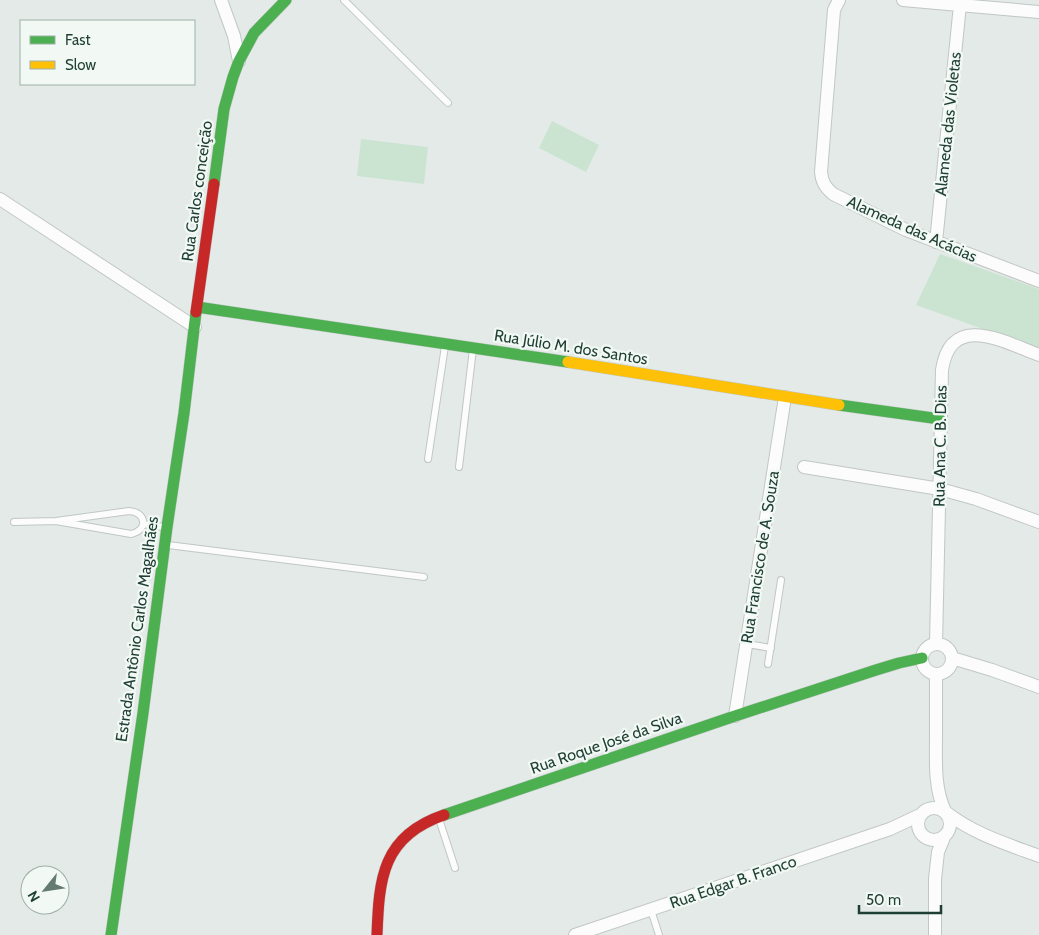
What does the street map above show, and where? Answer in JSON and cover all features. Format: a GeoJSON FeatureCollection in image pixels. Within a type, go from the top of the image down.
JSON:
{"type":"FeatureCollection","features":[{"type":"Feature","properties":{"kind":"street"},"geometry":{"type":"LineString","coordinates":[[221,0],[230,24],[239,61]]}},
{"type":"Feature","properties":{"kind":"street"},"geometry":{"type":"LineString","coordinates":[[239,61],[254,33],[286,0]]}},
{"type":"Feature","properties":{"kind":"street","name":"Alameda das Acácias"},"geometry":{"type":"LineString","coordinates":[[839,0],[834,10],[821,172],[826,188],[833,194],[906,230],[1039,281]]}},
{"type":"Feature","properties":{"kind":"street"},"geometry":{"type":"LineString","coordinates":[[903,0],[1039,12]]}},
{"type":"Feature","properties":{"kind":"street","name":"Alameda das Violetas"},"geometry":{"type":"LineString","coordinates":[[936,242],[960,5]]}},
{"type":"Feature","properties":{"kind":"street"},"geometry":{"type":"LineString","coordinates":[[230,24],[254,33]]}},
{"type":"Feature","properties":{"kind":"street","name":"Rua Carlos conceição"},"geometry":{"type":"LineString","coordinates":[[195,327],[221,127],[228,92],[239,61]]}},
{"type":"Feature","properties":{"kind":"street"},"geometry":{"type":"LineString","coordinates":[[0,199],[195,327]]}},
{"type":"Feature","properties":{"kind":"street","name":"Rua Júlio M. dos Santos"},"geometry":{"type":"LineString","coordinates":[[197,307],[940,419]]}},
{"type":"Feature","properties":{"kind":"street","name":"Estrada Antônio Carlos Magalhães"},"geometry":{"type":"LineString","coordinates":[[110,935],[143,713],[195,327]]}},
{"type":"Feature","properties":{"kind":"street","name":"Rua Ana C. B. Dias"},"geometry":{"type":"LineString","coordinates":[[936,644],[940,419],[944,358],[948,348],[955,341],[966,336],[978,334],[1039,355]]}},
{"type":"Feature","properties":{"kind":"street","name":"Rua Francisco de A. Souza"},"geometry":{"type":"LineString","coordinates":[[735,716],[785,397]]}},
{"type":"Feature","properties":{"kind":"street"},"geometry":{"type":"LineString","coordinates":[[804,467],[940,489],[976,499],[1039,522]]}},
{"type":"Feature","properties":{"kind":"street"},"geometry":{"type":"LineString","coordinates":[[936,644],[949,649],[952,658],[946,671],[936,674],[926,669],[922,658],[928,647],[936,644]]}},
{"type":"Feature","properties":{"kind":"street","name":"Rua Roque José da Silva"},"geometry":{"type":"LineString","coordinates":[[377,935],[380,885],[388,859],[407,834],[422,824],[735,716],[876,670],[922,658]]}},
{"type":"Feature","properties":{"kind":"street"},"geometry":{"type":"LineString","coordinates":[[952,658],[1039,687]]}},
{"type":"Feature","properties":{"kind":"street"},"geometry":{"type":"LineString","coordinates":[[934,933],[935,879],[938,852],[950,825],[950,819],[940,802],[938,792],[936,770],[936,674]]}},
{"type":"Feature","properties":{"kind":"street"},"geometry":{"type":"LineString","coordinates":[[935,879],[932,852],[918,824],[931,792],[936,770]]}},
{"type":"Feature","properties":{"kind":"street"},"geometry":{"type":"LineString","coordinates":[[923,813],[932,808],[941,809],[966,827],[984,836],[1039,856]]}},
{"type":"Feature","properties":{"kind":"street","name":"Rua Edgar B. Franco"},"geometry":{"type":"LineString","coordinates":[[575,935],[890,829],[923,813]]}},
{"type":"Feature","properties":{"kind":"street","name":"Rua Edgar B. Franco"},"geometry":{"type":"LineString","coordinates":[[890,829],[904,829],[923,835]]}},
{"type":"Feature","properties":{"kind":"street"},"geometry":{"type":"LineString","coordinates":[[923,835],[931,839],[939,839],[946,835]]}},
{"type":"Feature","properties":{"kind":"lane"},"geometry":{"type":"LineString","coordinates":[[344,0],[448,103]]}},
{"type":"Feature","properties":{"kind":"lane"},"geometry":{"type":"LineString","coordinates":[[428,459],[446,344]]}},
{"type":"Feature","properties":{"kind":"lane"},"geometry":{"type":"LineString","coordinates":[[459,467],[473,348]]}},
{"type":"Feature","properties":{"kind":"lane"},"geometry":{"type":"LineString","coordinates":[[14,522],[56,521],[129,511],[136,512],[142,516],[143,524],[137,533],[131,534],[56,521]]}},
{"type":"Feature","properties":{"kind":"lane"},"geometry":{"type":"LineString","coordinates":[[143,524],[167,527]]}},
{"type":"Feature","properties":{"kind":"lane"},"geometry":{"type":"LineString","coordinates":[[165,544],[424,577]]}},
{"type":"Feature","properties":{"kind":"lane"},"geometry":{"type":"LineString","coordinates":[[768,664],[781,580]]}},
{"type":"Feature","properties":{"kind":"lane"},"geometry":{"type":"LineString","coordinates":[[747,644],[771,648]]}},
{"type":"Feature","properties":{"kind":"lane"},"geometry":{"type":"LineString","coordinates":[[438,817],[455,868]]}},
{"type":"Feature","properties":{"kind":"lane"},"geometry":{"type":"LineString","coordinates":[[651,910],[659,935]]}},
{"type":"Feature","properties":{"kind":"green space"},"geometry":{"type":"Polygon","coordinates":[[[552,121],[599,145],[586,172],[539,148],[552,121]]]}},
{"type":"Feature","properties":{"kind":"green space"},"geometry":{"type":"Polygon","coordinates":[[[361,139],[428,147],[424,184],[357,176],[361,139]]]}},
{"type":"Feature","properties":{"kind":"green space"},"geometry":{"type":"Polygon","coordinates":[[[940,254],[1039,289],[1039,349],[916,305],[940,254]]]}},
{"type":"Feature","properties":{"kind":"traffic: fast"},"geometry":{"type":"LineString","coordinates":[[214,184],[224,109],[239,61],[254,33],[286,0]]}},
{"type":"Feature","properties":{"kind":"traffic: fast"},"geometry":{"type":"LineString","coordinates":[[197,307],[568,362]]}},
{"type":"Feature","properties":{"kind":"traffic: fast"},"geometry":{"type":"LineString","coordinates":[[111,935],[184,413],[196,312]]}},
{"type":"Feature","properties":{"kind":"traffic: fast"},"geometry":{"type":"LineString","coordinates":[[839,405],[940,419]]}},
{"type":"Feature","properties":{"kind":"traffic: fast"},"geometry":{"type":"LineString","coordinates":[[444,815],[735,716],[876,670],[922,658]]}},
{"type":"Feature","properties":{"kind":"traffic: slow"},"geometry":{"type":"LineString","coordinates":[[568,362],[839,405]]}},
{"type":"Feature","properties":{"kind":"traffic: jam"},"geometry":{"type":"LineString","coordinates":[[196,312],[214,184]]}},
{"type":"Feature","properties":{"kind":"traffic: jam"},"geometry":{"type":"LineString","coordinates":[[377,935],[383,878],[388,862],[396,847],[423,824],[444,815]]}}]}
